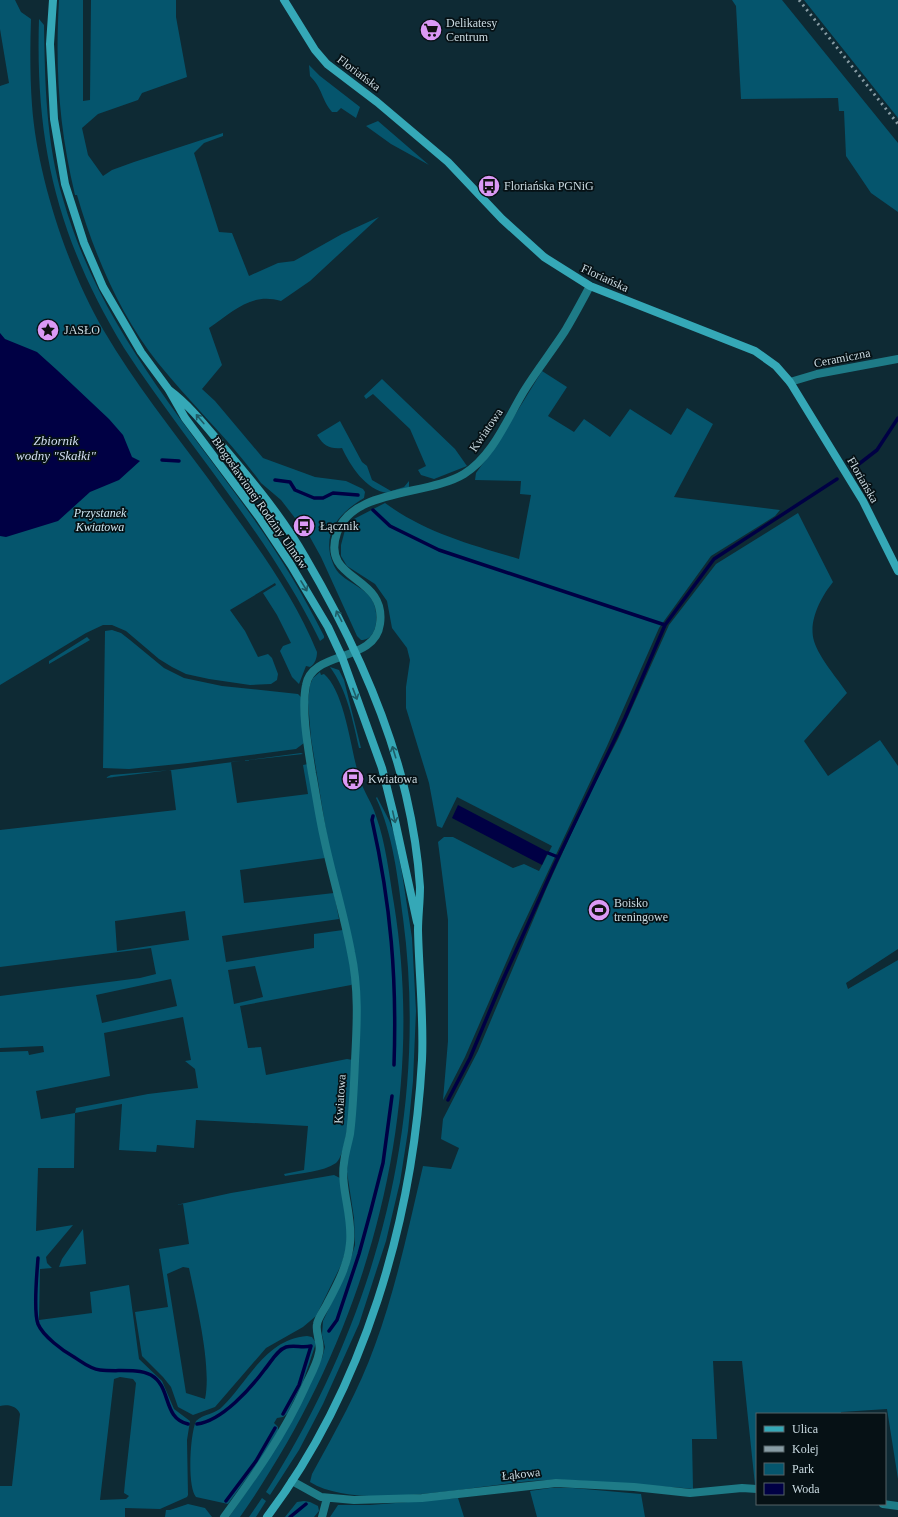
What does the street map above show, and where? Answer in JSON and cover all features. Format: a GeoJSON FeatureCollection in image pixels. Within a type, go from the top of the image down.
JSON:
{"type":"FeatureCollection","features":[{"type":"Feature","properties":{"kind":"main road","name":"Błogosławionej Rodziny Ulmów"},"geometry":{"type":"LineString","coordinates":[[53,0],[50,44],[52,100],[60,161],[73,209],[93,265],[112,303],[141,352],[169,390],[185,418],[259,518],[291,565],[328,627],[342,657],[382,768],[394,816],[418,929]]}},
{"type":"Feature","properties":{"kind":"main road","name":"Floriańska"},"geometry":{"type":"LineString","coordinates":[[284,0],[315,50],[327,64],[377,102],[442,157],[502,219],[544,257],[590,286],[761,354],[776,366],[790,382],[863,501],[898,571]]}},
{"type":"Feature","properties":{"kind":"main road","name":"Błogosławionej Rodziny Ulmów"},"geometry":{"type":"LineString","coordinates":[[169,390],[194,412],[276,511],[326,592],[356,651],[379,707],[406,793],[414,837],[420,885],[418,929],[422,991],[422,1061],[413,1144],[399,1221],[365,1337],[311,1450],[267,1517]]}},
{"type":"Feature","properties":{"kind":"street","name":"Kwiatowa"},"geometry":{"type":"LineString","coordinates":[[224,1517],[260,1468],[303,1392],[319,1353],[317,1324],[345,1266],[350,1242],[351,1223],[343,1169],[350,1134],[357,993],[351,950],[323,836],[309,758],[305,694],[307,680],[312,672],[367,645],[376,637],[380,623],[381,611],[377,599],[369,589],[346,572],[338,563],[334,546],[340,525],[350,513],[357,508],[378,499],[422,489],[463,475],[479,462],[497,438],[526,389],[567,328],[590,286]]}},
{"type":"Feature","properties":{"kind":"street","name":"Ceramiczna"},"geometry":{"type":"LineString","coordinates":[[790,382],[817,374],[898,359]]}},
{"type":"Feature","properties":{"kind":"street","name":"Łąkowa"},"geometry":{"type":"LineString","coordinates":[[292,1481],[312,1493],[327,1498],[359,1500],[422,1498],[556,1483],[634,1487],[690,1493],[742,1488],[756,1489]]}},
{"type":"Feature","properties":{"kind":"street"},"geometry":{"type":"LineString","coordinates":[[322,1517],[327,1498]]}},
{"type":"Feature","properties":{"kind":"street"},"geometry":{"type":"LineString","coordinates":[[886,1504],[898,1506]]}},
{"type":"Feature","properties":{"kind":"green space","name":"Przystanek Kwiatowa"},"geometry":{"type":"Polygon","coordinates":[[[0,0],[15,0],[21,12],[31,19],[30,62],[32,105],[40,162],[56,222],[78,280],[104,331],[128,369],[253,540],[294,606],[317,652],[314,663],[310,667],[306,666],[299,684],[292,677],[280,651],[283,646],[291,643],[277,615],[263,593],[276,585],[275,583],[230,610],[245,631],[258,657],[268,654],[272,658],[278,674],[277,680],[271,684],[250,685],[186,674],[159,659],[126,631],[112,625],[103,625],[86,633],[0,685],[0,86],[9,83],[0,29],[0,0]]]}},
{"type":"Feature","properties":{"kind":"green space"},"geometry":{"type":"Polygon","coordinates":[[[59,0],[83,0],[83,101],[90,100],[91,0],[176,0],[176,17],[187,77],[142,93],[138,100],[98,114],[82,128],[88,155],[103,176],[112,170],[134,162],[223,133],[223,136],[204,143],[194,153],[219,232],[232,233],[249,276],[278,263],[294,261],[342,234],[379,217],[310,281],[281,301],[260,299],[251,301],[234,310],[209,328],[222,365],[202,389],[215,401],[263,458],[315,477],[346,481],[363,489],[365,492],[364,498],[349,508],[337,521],[330,536],[329,544],[330,554],[337,571],[366,592],[374,605],[376,611],[376,624],[371,635],[367,639],[361,640],[357,636],[321,557],[306,530],[308,528],[299,516],[295,518],[281,500],[261,483],[249,467],[158,363],[144,344],[120,304],[100,261],[91,239],[77,195],[75,195],[65,146],[58,75],[59,0]]]}},
{"type":"Feature","properties":{"kind":"green space"},"geometry":{"type":"Polygon","coordinates":[[[732,0],[782,0],[898,143],[898,212],[871,193],[846,156],[844,111],[839,111],[838,98],[741,99],[736,6],[732,0]]]}},
{"type":"Feature","properties":{"kind":"green space"},"geometry":{"type":"Polygon","coordinates":[[[804,0],[898,0],[898,118],[804,0]]]}},
{"type":"Feature","properties":{"kind":"green space"},"geometry":{"type":"Polygon","coordinates":[[[39,19],[44,25],[48,113],[57,178],[79,245],[98,288],[144,367],[253,518],[282,561],[324,636],[324,638],[320,641],[299,602],[252,527],[174,420],[124,348],[101,308],[82,268],[67,229],[55,190],[47,150],[41,109],[39,19]]]}},
{"type":"Feature","properties":{"kind":"green space"},"geometry":{"type":"Polygon","coordinates":[[[309,65],[320,76],[360,107],[356,118],[341,108],[337,112],[332,112],[317,85],[310,76],[309,65]]]}},
{"type":"Feature","properties":{"kind":"green space"},"geometry":{"type":"Polygon","coordinates":[[[378,121],[429,165],[391,144],[366,126],[378,121]]]}},
{"type":"Feature","properties":{"kind":"green space"},"geometry":{"type":"Polygon","coordinates":[[[542,371],[567,387],[548,416],[574,432],[584,419],[610,437],[630,409],[671,435],[687,408],[713,424],[674,497],[780,510],[775,516],[711,556],[659,628],[607,746],[515,942],[465,1057],[443,1100],[448,1041],[448,920],[438,842],[444,837],[453,837],[513,868],[524,864],[539,871],[552,846],[457,797],[442,828],[437,826],[429,783],[406,708],[406,687],[410,660],[407,648],[392,628],[387,601],[375,584],[347,566],[341,556],[341,545],[345,530],[352,520],[385,503],[433,530],[467,543],[519,559],[531,495],[520,494],[521,481],[475,480],[476,473],[499,441],[542,371]]]}},
{"type":"Feature","properties":{"kind":"green space"},"geometry":{"type":"Polygon","coordinates":[[[382,379],[455,449],[467,466],[434,479],[421,475],[418,470],[426,466],[410,429],[373,394],[366,399],[364,396],[382,379]]]}},
{"type":"Feature","properties":{"kind":"green space"},"geometry":{"type":"Polygon","coordinates":[[[340,421],[362,462],[367,466],[372,480],[391,491],[404,487],[409,481],[409,488],[388,493],[373,488],[354,469],[342,448],[330,447],[322,442],[317,435],[340,421]]]}},
{"type":"Feature","properties":{"kind":"green space"},"geometry":{"type":"Polygon","coordinates":[[[798,513],[833,582],[820,602],[814,617],[814,641],[816,648],[824,661],[847,693],[804,741],[828,776],[880,740],[898,766],[898,949],[846,983],[848,989],[898,960],[898,1479],[887,1409],[841,1413],[756,1413],[755,1485],[742,1361],[713,1361],[717,1439],[692,1439],[693,1489],[584,1481],[547,1480],[425,1494],[391,1496],[360,1495],[332,1491],[310,1482],[312,1474],[354,1395],[369,1362],[383,1323],[396,1279],[423,1166],[451,1169],[459,1148],[441,1139],[443,1119],[478,1051],[547,887],[587,799],[618,739],[669,625],[716,564],[798,513]]]}},
{"type":"Feature","properties":{"kind":"green space"},"geometry":{"type":"Polygon","coordinates":[[[112,630],[121,633],[164,668],[184,678],[222,686],[298,694],[301,697],[304,743],[296,749],[188,763],[129,769],[103,768],[105,631],[112,630]]]}},
{"type":"Feature","properties":{"kind":"green space"},"geometry":{"type":"Polygon","coordinates":[[[87,637],[90,640],[49,664],[49,661],[87,637]]]}},
{"type":"Feature","properties":{"kind":"green space"},"geometry":{"type":"Polygon","coordinates":[[[330,667],[339,670],[344,680],[361,748],[359,748],[352,717],[345,696],[330,667]]]}},
{"type":"Feature","properties":{"kind":"green space"},"geometry":{"type":"Polygon","coordinates":[[[320,672],[321,675],[324,674],[331,682],[342,707],[359,777],[351,777],[351,782],[360,780],[374,811],[385,848],[394,904],[403,985],[402,1066],[393,1146],[377,1225],[352,1302],[321,1377],[284,1449],[240,1517],[229,1517],[261,1471],[322,1358],[325,1347],[322,1335],[323,1321],[348,1268],[355,1245],[354,1218],[347,1172],[360,1008],[329,849],[311,738],[308,702],[310,685],[313,678],[320,672]]]}},
{"type":"Feature","properties":{"kind":"green space"},"geometry":{"type":"Polygon","coordinates":[[[301,753],[303,754],[242,761],[301,753]]]}},
{"type":"Feature","properties":{"kind":"green space"},"geometry":{"type":"Polygon","coordinates":[[[231,762],[237,803],[308,794],[303,765],[308,764],[325,858],[240,870],[244,903],[334,893],[339,919],[222,936],[226,962],[314,948],[314,934],[343,930],[347,943],[353,984],[240,1006],[248,1048],[261,1047],[266,1075],[347,1059],[353,1060],[351,1098],[344,1146],[340,1157],[336,1163],[331,1166],[285,1176],[284,1174],[304,1170],[308,1126],[196,1120],[194,1148],[157,1145],[156,1152],[119,1150],[122,1104],[75,1113],[74,1168],[38,1168],[36,1231],[73,1225],[46,1257],[47,1263],[52,1268],[40,1269],[39,1320],[92,1313],[90,1292],[129,1285],[139,1359],[162,1381],[174,1409],[190,1421],[187,1440],[188,1495],[187,1497],[160,1509],[125,1508],[125,1517],[0,1517],[0,1486],[12,1486],[20,1414],[17,1409],[12,1406],[0,1406],[0,1052],[28,1051],[29,1055],[44,1052],[43,1046],[0,1048],[0,996],[140,978],[156,974],[151,948],[0,967],[0,830],[176,810],[171,770],[231,762]],[[185,911],[115,921],[117,951],[189,940],[185,911]],[[255,966],[228,970],[234,1004],[263,997],[255,966]],[[171,979],[96,995],[102,1023],[177,1006],[171,979]],[[183,1017],[104,1033],[110,1076],[36,1091],[41,1119],[75,1113],[76,1108],[148,1094],[198,1088],[195,1069],[185,1061],[191,1060],[183,1017]],[[120,1377],[114,1379],[100,1500],[126,1499],[129,1496],[124,1493],[136,1383],[133,1379],[120,1377]]]}},
{"type":"Feature","properties":{"kind":"green space"},"geometry":{"type":"Polygon","coordinates":[[[169,770],[105,778],[111,775],[169,770]]]}},
{"type":"Feature","properties":{"kind":"green space"},"geometry":{"type":"Polygon","coordinates":[[[377,797],[394,833],[412,938],[416,1011],[413,1081],[408,1131],[400,1182],[386,1241],[359,1324],[323,1404],[299,1450],[270,1495],[266,1492],[304,1427],[337,1359],[364,1289],[385,1217],[400,1144],[408,1069],[409,994],[403,918],[397,872],[387,826],[376,798],[377,797]]]}},
{"type":"Feature","properties":{"kind":"green space"},"geometry":{"type":"Polygon","coordinates":[[[334,1175],[340,1178],[347,1225],[347,1245],[342,1263],[316,1316],[303,1327],[266,1348],[215,1407],[193,1415],[178,1407],[171,1387],[142,1356],[135,1312],[168,1307],[159,1249],[189,1244],[183,1204],[176,1205],[231,1193],[334,1175]],[[183,1267],[167,1274],[186,1393],[205,1399],[207,1385],[205,1352],[189,1268],[183,1267]]]}},
{"type":"Feature","properties":{"kind":"green space"},"geometry":{"type":"Polygon","coordinates":[[[83,1229],[86,1264],[59,1267],[62,1259],[83,1229]]]}},
{"type":"Feature","properties":{"kind":"green space"},"geometry":{"type":"Polygon","coordinates":[[[307,1336],[312,1337],[316,1343],[303,1382],[287,1414],[283,1417],[277,1418],[274,1423],[278,1427],[278,1431],[256,1467],[228,1504],[196,1497],[191,1483],[190,1460],[192,1437],[196,1421],[220,1409],[259,1362],[269,1353],[280,1345],[293,1339],[307,1336]]]}},
{"type":"Feature","properties":{"kind":"green space"},"geometry":{"type":"Polygon","coordinates":[[[550,1488],[573,1488],[641,1494],[645,1517],[537,1517],[530,1491],[550,1488]]]}},
{"type":"Feature","properties":{"kind":"green space"},"geometry":{"type":"Polygon","coordinates":[[[262,1498],[266,1501],[256,1517],[249,1517],[262,1498]]]}},
{"type":"Feature","properties":{"kind":"green space"},"geometry":{"type":"Polygon","coordinates":[[[458,1498],[464,1517],[330,1517],[338,1505],[370,1505],[458,1498]]]}},
{"type":"Feature","properties":{"kind":"green space"},"geometry":{"type":"Polygon","coordinates":[[[304,1501],[318,1506],[319,1511],[314,1517],[285,1517],[297,1502],[304,1501]]]}},
{"type":"Feature","properties":{"kind":"green space"},"geometry":{"type":"Polygon","coordinates":[[[188,1504],[205,1508],[212,1517],[165,1517],[166,1510],[188,1504]]]}},
{"type":"Feature","properties":{"kind":"water","name":"Zbiornik wodny \"Skałki\""},"geometry":{"type":"Polygon","coordinates":[[[0,333],[5,339],[37,352],[57,370],[109,419],[123,435],[132,457],[140,461],[119,480],[90,492],[58,521],[6,537],[0,536],[0,333]]]}},
{"type":"Feature","properties":{"kind":"water"},"geometry":{"type":"Polygon","coordinates":[[[458,805],[548,852],[542,865],[452,818],[458,805]]]}},
{"type":"Feature","properties":{"kind":"waterway"},"geometry":{"type":"LineString","coordinates":[[855,467],[877,450],[898,418]]}},
{"type":"Feature","properties":{"kind":"waterway"},"geometry":{"type":"LineString","coordinates":[[162,460],[179,461]]}},
{"type":"Feature","properties":{"kind":"waterway"},"geometry":{"type":"LineString","coordinates":[[448,1100],[470,1058],[501,984],[555,864],[625,718],[665,625],[714,559],[837,479]]}},
{"type":"Feature","properties":{"kind":"waterway"},"geometry":{"type":"LineString","coordinates":[[275,480],[290,482],[295,490],[314,498],[323,498],[333,493],[358,495]]}},
{"type":"Feature","properties":{"kind":"waterway"},"geometry":{"type":"LineString","coordinates":[[373,510],[390,526],[439,550],[665,625]]}},
{"type":"Feature","properties":{"kind":"waterway"},"geometry":{"type":"LineString","coordinates":[[373,816],[372,820],[384,882],[391,942],[395,1033],[394,1065]]}},
{"type":"Feature","properties":{"kind":"waterway"},"geometry":{"type":"LineString","coordinates":[[548,853],[558,857]]}},
{"type":"Feature","properties":{"kind":"waterway"},"geometry":{"type":"LineString","coordinates":[[329,1331],[337,1320],[359,1254],[371,1210],[383,1163],[392,1096]]}},
{"type":"Feature","properties":{"kind":"waterway"},"geometry":{"type":"LineString","coordinates":[[38,1258],[36,1310],[38,1324],[44,1333],[64,1351],[93,1368],[106,1371],[139,1372],[151,1375],[158,1380],[162,1387],[174,1416],[180,1421],[188,1424]]}},
{"type":"Feature","properties":{"kind":"waterway"},"geometry":{"type":"LineString","coordinates":[[197,1424],[207,1422],[226,1410],[244,1394],[259,1377],[274,1356],[280,1351],[289,1346],[311,1346],[299,1385],[283,1414]]}},
{"type":"Feature","properties":{"kind":"waterway"},"geometry":{"type":"LineString","coordinates":[[226,1501],[256,1461],[275,1428]]}},
{"type":"Feature","properties":{"kind":"waterway"},"geometry":{"type":"LineString","coordinates":[[290,1517],[306,1504]]}},
{"type":"Feature","properties":{"kind":"railway"},"geometry":{"type":"LineString","coordinates":[[799,0],[898,124]]}},
{"type":"Feature","properties":{"kind":"place","name":"Delikatesy Centrum"},"geometry":{"type":"Point","coordinates":[431,30]}},
{"type":"Feature","properties":{"kind":"place","name":"Floriańska PGNiG"},"geometry":{"type":"Point","coordinates":[489,186]}},
{"type":"Feature","properties":{"kind":"place","name":"JASŁO"},"geometry":{"type":"Point","coordinates":[48,330]}},
{"type":"Feature","properties":{"kind":"place","name":"Łącznik"},"geometry":{"type":"Point","coordinates":[304,526]}},
{"type":"Feature","properties":{"kind":"place","name":"Kwiatowa"},"geometry":{"type":"Point","coordinates":[353,779]}},
{"type":"Feature","properties":{"kind":"place","name":"Boisko treningowe"},"geometry":{"type":"Point","coordinates":[599,910]}}]}
